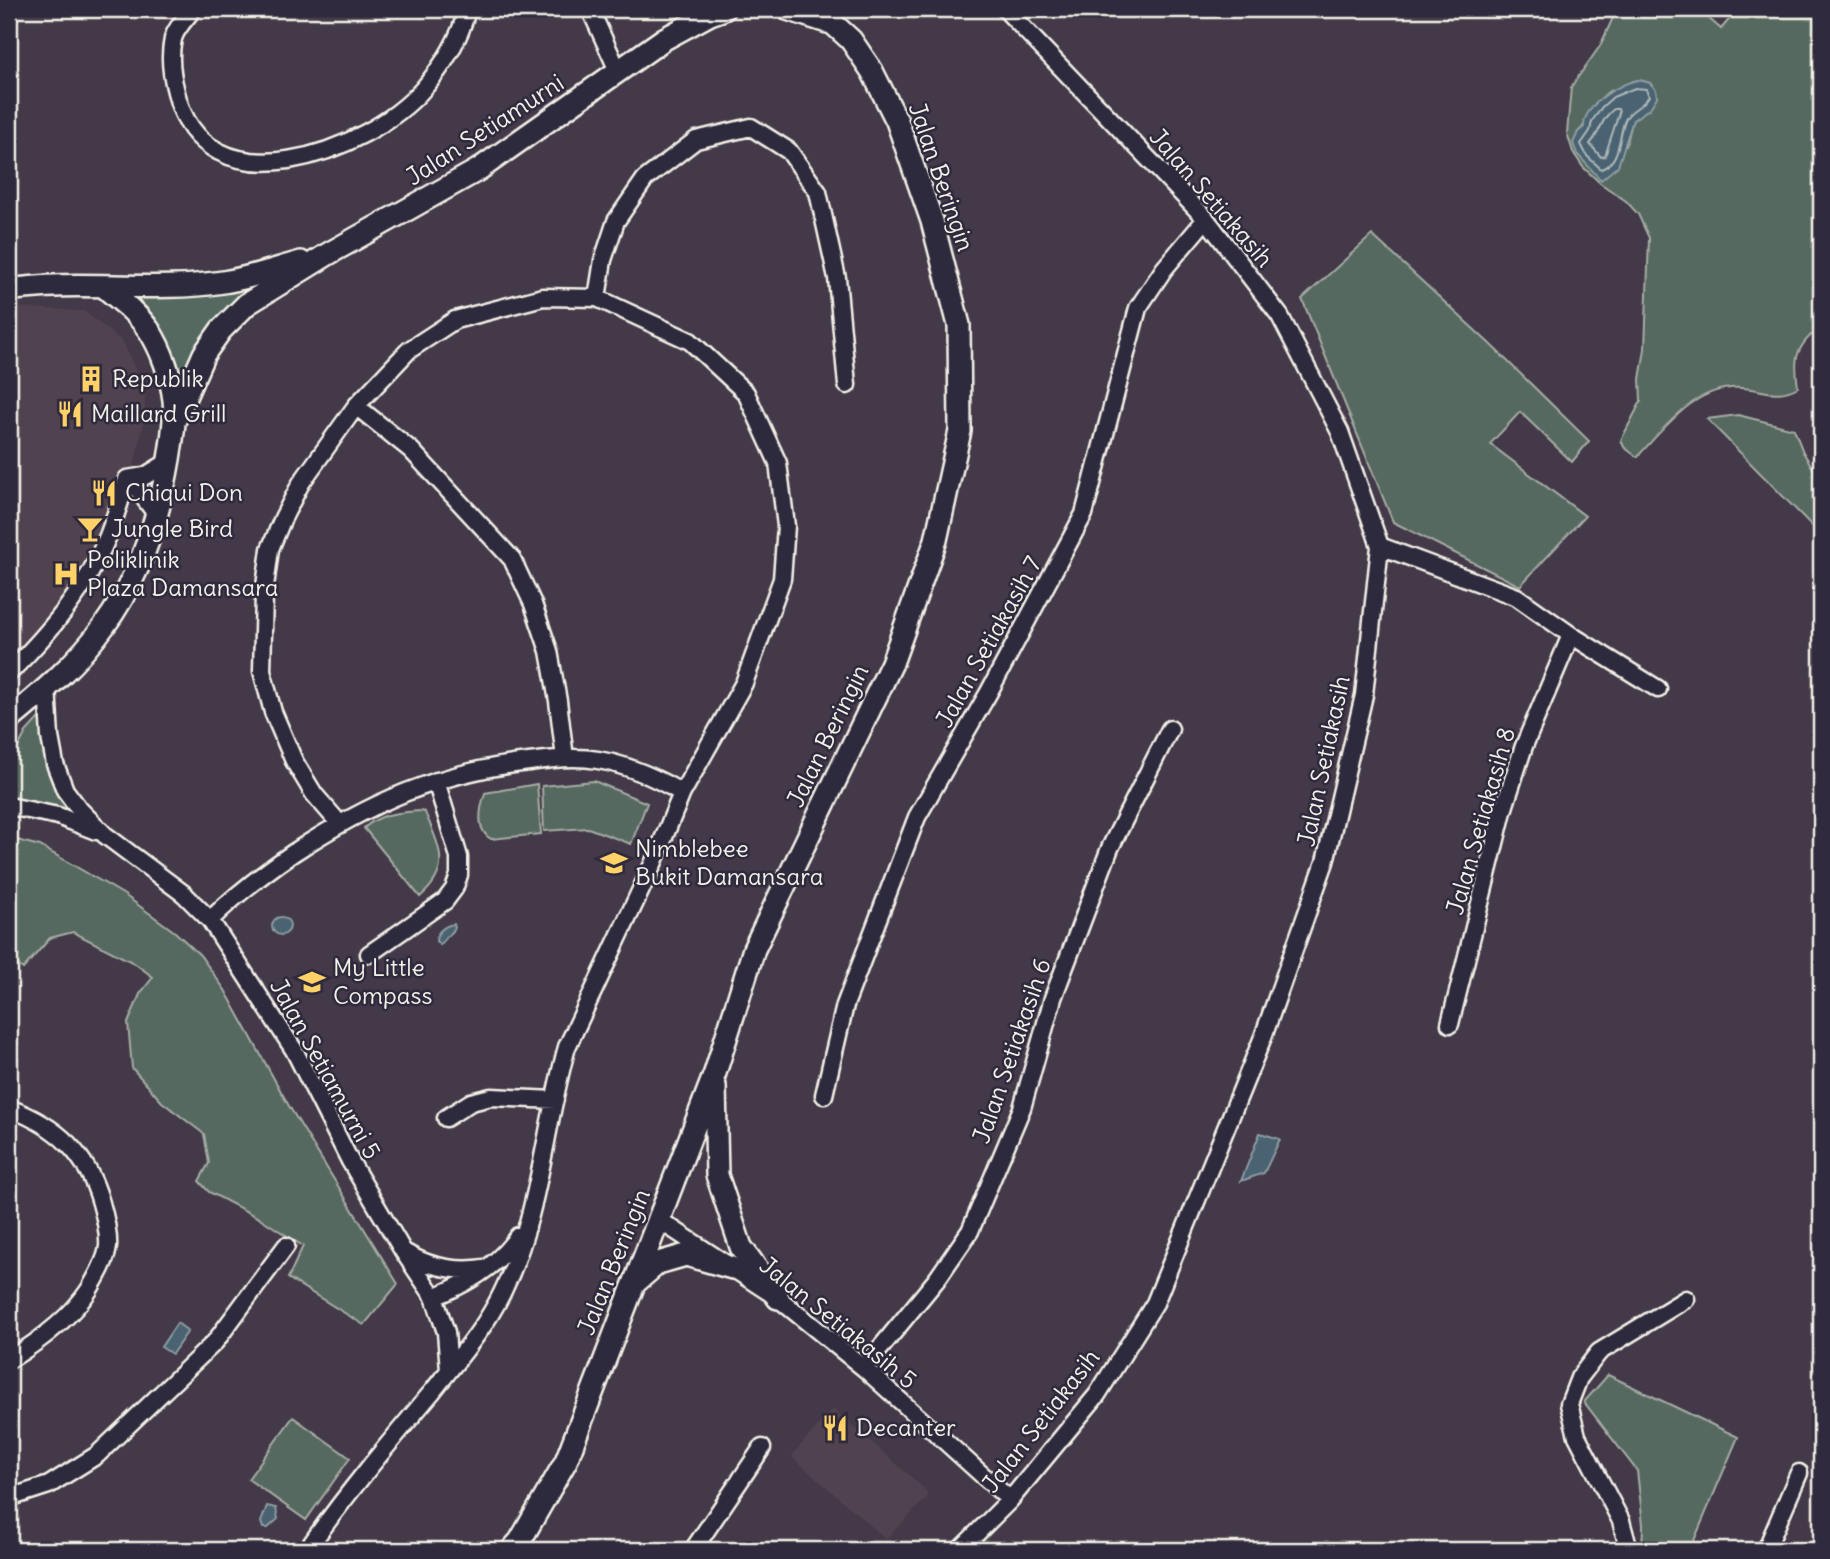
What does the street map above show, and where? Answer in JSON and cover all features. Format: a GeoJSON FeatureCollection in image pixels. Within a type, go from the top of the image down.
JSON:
{"type":"FeatureCollection","features":[{"type":"Feature","properties":{"kind":"street"},"geometry":{"type":"LineString","coordinates":[[194,9],[173,37],[173,77],[180,110],[197,137],[219,153],[249,161],[281,161],[315,155],[355,138],[390,117],[424,89],[453,46],[467,9]]}},
{"type":"Feature","properties":{"kind":"street"},"geometry":{"type":"LineString","coordinates":[[590,9],[619,73]]}},
{"type":"Feature","properties":{"kind":"street"},"geometry":{"type":"LineString","coordinates":[[710,10],[738,9]]}},
{"type":"Feature","properties":{"kind":"street"},"geometry":{"type":"LineString","coordinates":[[787,9],[837,14]]}},
{"type":"Feature","properties":{"kind":"street","name":"Jalan Beringin"},"geometry":{"type":"LineString","coordinates":[[512,1550],[520,1541],[566,1461],[715,1073],[754,949],[892,663],[936,540],[960,431],[959,325],[932,221],[897,121],[872,71],[837,14],[817,9]]}},
{"type":"Feature","properties":{"kind":"street","name":"Jalan Setiakasih"},"geometry":{"type":"LineString","coordinates":[[960,1550],[1010,1500],[1097,1395],[1155,1304],[1263,1037],[1325,862],[1364,695],[1380,546],[1340,432],[1280,316],[1206,219],[1004,9]]}},
{"type":"Feature","properties":{"kind":"street","name":"Jalan Setiamurni"},"geometry":{"type":"LineString","coordinates":[[174,422],[204,354],[221,330],[247,304],[328,254],[478,170],[664,39],[710,10]]}},
{"type":"Feature","properties":{"kind":"street"},"geometry":{"type":"LineString","coordinates":[[597,298],[603,260],[616,221],[645,178],[696,140],[751,127],[789,151],[818,192],[837,278],[848,385]]}},
{"type":"Feature","properties":{"kind":"street","name":"Jalan Setiakasih 7"},"geometry":{"type":"LineString","coordinates":[[824,1095],[845,1005],[917,817],[989,692],[1084,514],[1138,309],[1164,270],[1206,219]]}},
{"type":"Feature","properties":{"kind":"street","name":"Jalan Setiamurni"},"geometry":{"type":"LineString","coordinates":[[103,286],[223,283],[328,254]]}},
{"type":"Feature","properties":{"kind":"street"},"geometry":{"type":"LineString","coordinates":[[9,290],[36,286],[103,286]]}},
{"type":"Feature","properties":{"kind":"street","name":"Jalan Setiamurni"},"geometry":{"type":"LineString","coordinates":[[9,720],[87,647],[118,605],[144,554],[169,462],[174,402],[162,356],[149,331],[131,309],[103,286]]}},
{"type":"Feature","properties":{"kind":"street"},"geometry":{"type":"LineString","coordinates":[[307,1550],[480,1331],[501,1296],[510,1277],[538,1185],[567,1047],[653,864],[682,793],[744,683],[782,579],[786,526],[778,463],[746,393],[690,341],[597,298],[543,297],[455,320],[409,350],[356,406],[301,483],[283,518],[270,549],[264,594],[262,671],[273,712],[294,761],[314,794],[339,823]]}},
{"type":"Feature","properties":{"kind":"street"},"geometry":{"type":"LineString","coordinates":[[356,406],[411,450],[512,559],[533,604],[549,651],[565,758]]}},
{"type":"Feature","properties":{"kind":"street"},"geometry":{"type":"LineString","coordinates":[[127,479],[145,476],[169,462]]}},
{"type":"Feature","properties":{"kind":"street"},"geometry":{"type":"LineString","coordinates":[[127,479],[136,486],[156,514]]}},
{"type":"Feature","properties":{"kind":"street"},"geometry":{"type":"LineString","coordinates":[[9,673],[80,591],[108,537],[127,479]]}},
{"type":"Feature","properties":{"kind":"street"},"geometry":{"type":"LineString","coordinates":[[1380,546],[1517,597],[1571,635],[1658,689]]}},
{"type":"Feature","properties":{"kind":"street","name":"Jalan Setiakasih 8"},"geometry":{"type":"LineString","coordinates":[[1450,1024],[1507,798],[1524,746],[1571,635]]}},
{"type":"Feature","properties":{"kind":"street","name":"Jalan Setiamurni 5"},"geometry":{"type":"LineString","coordinates":[[47,686],[50,737],[55,764],[65,790],[105,835],[184,894],[210,920],[294,1050],[344,1150],[403,1251],[434,1297],[446,1332],[449,1370]]}},
{"type":"Feature","properties":{"kind":"street","name":"Jalan Setiakasih 6"},"geometry":{"type":"LineString","coordinates":[[864,1368],[937,1279],[970,1231],[1022,1108],[1053,998],[1110,848],[1170,729]]}},
{"type":"Feature","properties":{"kind":"street"},"geometry":{"type":"LineString","coordinates":[[210,920],[275,866],[339,823],[386,799],[436,781],[500,765],[565,758],[596,759],[655,777],[682,793]]}},
{"type":"Feature","properties":{"kind":"street"},"geometry":{"type":"LineString","coordinates":[[369,954],[444,901],[454,889],[459,857],[436,781]]}},
{"type":"Feature","properties":{"kind":"street","name":"Jalan Setiamurni 5"},"geometry":{"type":"LineString","coordinates":[[9,806],[58,816],[105,835]]}},
{"type":"Feature","properties":{"kind":"street"},"geometry":{"type":"LineString","coordinates":[[715,1073],[717,1175],[741,1247],[778,1298]]}},
{"type":"Feature","properties":{"kind":"street"},"geometry":{"type":"LineString","coordinates":[[446,1118],[471,1102],[491,1097],[555,1100]]}},
{"type":"Feature","properties":{"kind":"street"},"geometry":{"type":"LineString","coordinates":[[9,1108],[35,1118],[75,1150],[95,1183],[106,1218],[108,1247],[87,1292],[64,1318],[35,1343],[9,1360]]}},
{"type":"Feature","properties":{"kind":"street","name":"Jalan Setiakasih 5"},"geometry":{"type":"LineString","coordinates":[[659,1220],[778,1298],[864,1368],[1010,1500]]}},
{"type":"Feature","properties":{"kind":"street"},"geometry":{"type":"LineString","coordinates":[[434,1297],[470,1281],[488,1268],[507,1250],[527,1223]]}},
{"type":"Feature","properties":{"kind":"street"},"geometry":{"type":"LineString","coordinates":[[9,1498],[49,1485],[107,1446],[215,1342],[286,1246]]}},
{"type":"Feature","properties":{"kind":"street"},"geometry":{"type":"LineString","coordinates":[[403,1251],[422,1262],[443,1268],[488,1268]]}},
{"type":"Feature","properties":{"kind":"street"},"geometry":{"type":"LineString","coordinates":[[632,1286],[658,1263],[686,1255],[733,1268]]}},
{"type":"Feature","properties":{"kind":"street"},"geometry":{"type":"LineString","coordinates":[[1629,1550],[1621,1521],[1577,1436],[1569,1404],[1579,1378],[1599,1352],[1686,1299]]}},
{"type":"Feature","properties":{"kind":"street"},"geometry":{"type":"LineString","coordinates":[[693,1550],[762,1448]]}},
{"type":"Feature","properties":{"kind":"street"},"geometry":{"type":"LineString","coordinates":[[1766,1550],[1799,1473]]}},
{"type":"Feature","properties":{"kind":"shaded area"},"geometry":{"type":"Polygon","coordinates":[[[9,307],[84,311],[123,342],[145,391],[145,417],[118,539],[95,588],[57,635],[9,682],[9,307]]]}},
{"type":"Feature","properties":{"kind":"shaded area"},"geometry":{"type":"Polygon","coordinates":[[[832,1410],[926,1490],[928,1497],[886,1539],[792,1457],[832,1410]]]}},
{"type":"Feature","properties":{"kind":"green space"},"geometry":{"type":"Polygon","coordinates":[[[1617,9],[1698,9],[1721,29],[1738,9],[1821,9],[1821,337],[1811,335],[1798,353],[1798,387],[1777,393],[1741,388],[1709,393],[1682,410],[1637,457],[1624,447],[1621,440],[1641,401],[1649,238],[1638,214],[1626,201],[1583,167],[1573,152],[1567,133],[1571,87],[1600,46],[1617,9]],[[1637,80],[1608,92],[1578,132],[1626,146],[1633,119],[1650,108],[1650,83],[1637,80]]]}},
{"type":"Feature","properties":{"kind":"green space"},"geometry":{"type":"Polygon","coordinates":[[[1372,235],[1491,345],[1589,441],[1572,462],[1520,412],[1490,444],[1585,516],[1520,586],[1393,522],[1302,299],[1372,235]]]}},
{"type":"Feature","properties":{"kind":"green space"},"geometry":{"type":"Polygon","coordinates":[[[256,285],[229,309],[182,382],[161,332],[138,300],[128,291],[256,285]]]}},
{"type":"Feature","properties":{"kind":"green space"},"geometry":{"type":"Polygon","coordinates":[[[1738,415],[1794,429],[1803,452],[1821,481],[1821,535],[1707,419],[1738,415]]]}},
{"type":"Feature","properties":{"kind":"green space"},"geometry":{"type":"Polygon","coordinates":[[[46,710],[46,726],[87,823],[9,802],[9,757],[15,753],[26,732],[46,710]]]}},
{"type":"Feature","properties":{"kind":"green space"},"geometry":{"type":"Polygon","coordinates":[[[594,781],[647,803],[631,844],[588,828],[544,831],[542,786],[594,781]]]}},
{"type":"Feature","properties":{"kind":"green space"},"geometry":{"type":"Polygon","coordinates":[[[537,784],[541,834],[491,839],[486,835],[480,818],[485,793],[537,784]]]}},
{"type":"Feature","properties":{"kind":"green space"},"geometry":{"type":"Polygon","coordinates":[[[425,812],[440,857],[437,877],[420,897],[364,828],[383,817],[425,812]]]}},
{"type":"Feature","properties":{"kind":"green space"},"geometry":{"type":"Polygon","coordinates":[[[9,838],[40,846],[123,894],[175,932],[200,955],[225,990],[289,1106],[398,1284],[364,1325],[288,1278],[303,1246],[261,1219],[209,1192],[199,1181],[209,1163],[204,1134],[162,1102],[132,1068],[128,1023],[140,994],[153,977],[134,963],[73,932],[50,938],[23,969],[9,957],[9,838]]]}},
{"type":"Feature","properties":{"kind":"green space"},"geometry":{"type":"Polygon","coordinates":[[[1608,1375],[1738,1437],[1690,1550],[1642,1550],[1643,1525],[1637,1471],[1584,1402],[1608,1375]]]}},
{"type":"Feature","properties":{"kind":"green space"},"geometry":{"type":"Polygon","coordinates":[[[293,1417],[350,1458],[306,1520],[248,1479],[293,1417]]]}},
{"type":"Feature","properties":{"kind":"water"},"geometry":{"type":"Polygon","coordinates":[[[1639,80],[1650,83],[1656,90],[1657,97],[1650,108],[1633,120],[1618,166],[1601,180],[1577,154],[1573,143],[1596,103],[1613,90],[1639,80]]]}},
{"type":"Feature","properties":{"kind":"water"},"geometry":{"type":"Polygon","coordinates":[[[281,917],[287,920],[290,926],[287,932],[281,935],[275,932],[272,926],[275,920],[281,917]]]}},
{"type":"Feature","properties":{"kind":"water"},"geometry":{"type":"Polygon","coordinates":[[[454,924],[455,928],[440,945],[436,941],[440,931],[454,924]]]}},
{"type":"Feature","properties":{"kind":"water"},"geometry":{"type":"Polygon","coordinates":[[[1260,1133],[1280,1139],[1264,1173],[1241,1181],[1260,1133]]]}},
{"type":"Feature","properties":{"kind":"water"},"geometry":{"type":"Polygon","coordinates":[[[177,1323],[188,1331],[172,1354],[161,1347],[177,1323]]]}},
{"type":"Feature","properties":{"kind":"water"},"geometry":{"type":"Polygon","coordinates":[[[267,1506],[276,1508],[278,1519],[268,1528],[263,1528],[261,1522],[267,1506]]]}},
{"type":"Feature","properties":{"kind":"place","name":"Republik"},"geometry":{"type":"Point","coordinates":[91,379]}},
{"type":"Feature","properties":{"kind":"place","name":"Maillard Grill"},"geometry":{"type":"Point","coordinates":[70,414]}},
{"type":"Feature","properties":{"kind":"place","name":"Chiqui Don"},"geometry":{"type":"Point","coordinates":[104,493]}},
{"type":"Feature","properties":{"kind":"place","name":"Jungle Bird"},"geometry":{"type":"Point","coordinates":[90,529]}},
{"type":"Feature","properties":{"kind":"place","name":"Poliklinik Plaza Damansara"},"geometry":{"type":"Point","coordinates":[66,574]}},
{"type":"Feature","properties":{"kind":"place","name":"Nimblebee Bukit Damansara"},"geometry":{"type":"Point","coordinates":[614,863]}},
{"type":"Feature","properties":{"kind":"place","name":"My Little Compass"},"geometry":{"type":"Point","coordinates":[312,982]}},
{"type":"Feature","properties":{"kind":"place","name":"Decanter"},"geometry":{"type":"Point","coordinates":[835,1428]}}]}
